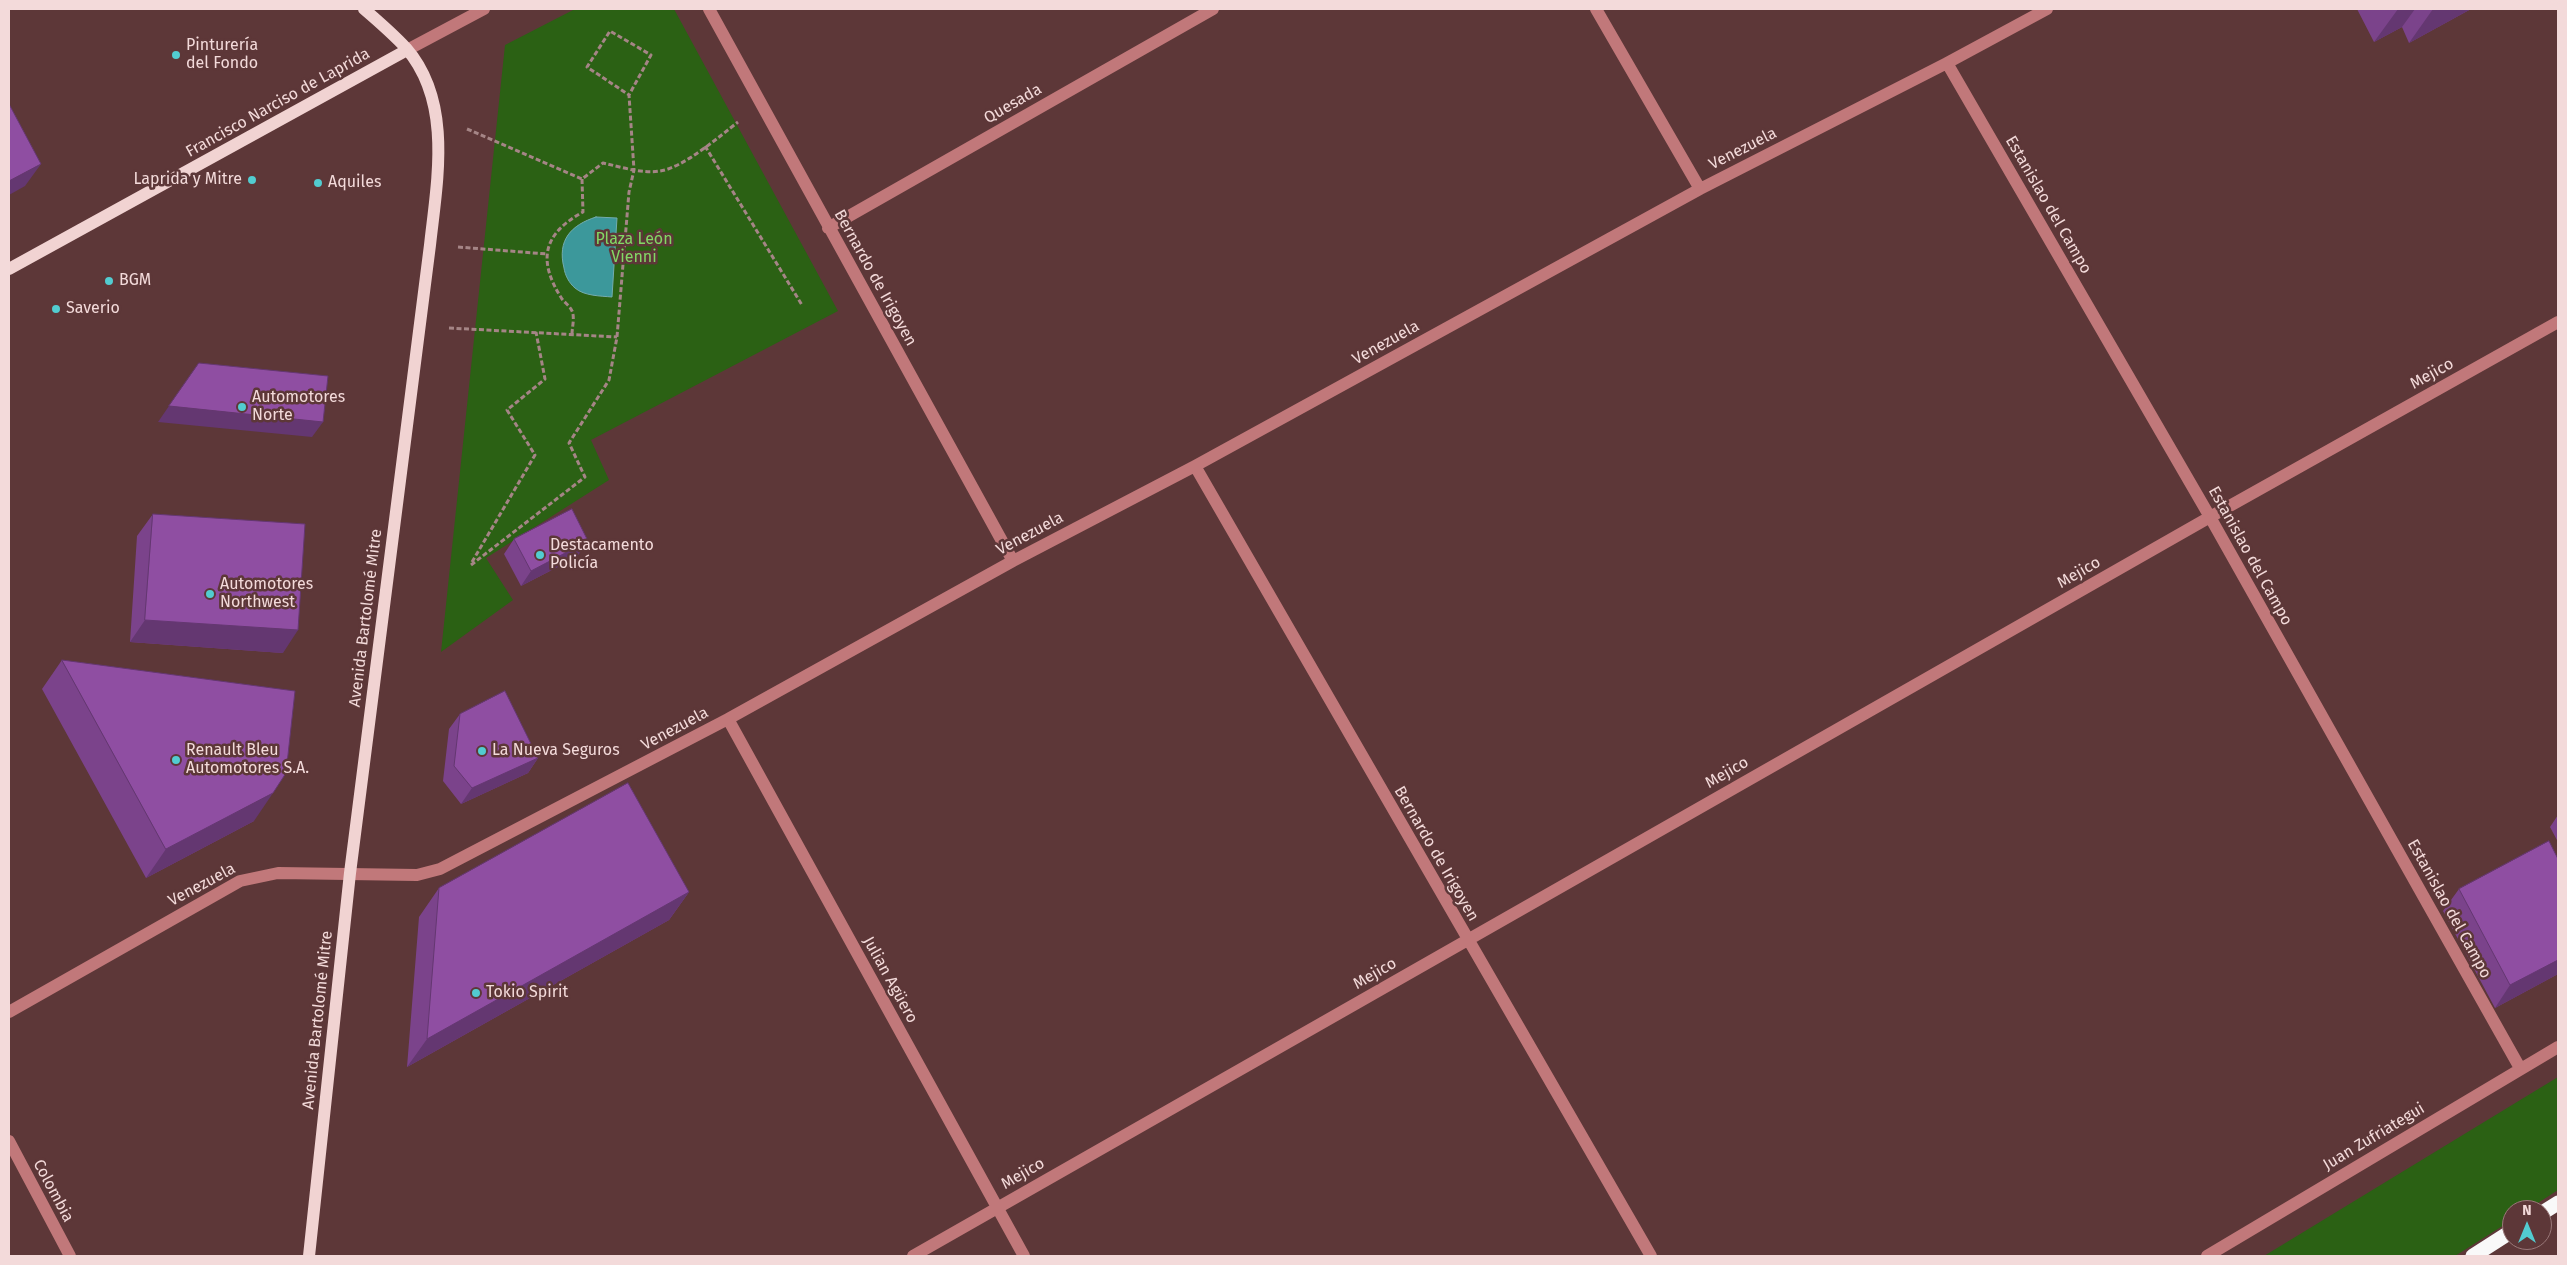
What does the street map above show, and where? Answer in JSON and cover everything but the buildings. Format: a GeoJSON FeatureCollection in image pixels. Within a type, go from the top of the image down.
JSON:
{"type":"FeatureCollection","features":[{"type":"Feature","properties":{"kind":"highway"},"geometry":{"type":"LineString","coordinates":[[2473,1256],[2502,1237]]}},
{"type":"Feature","properties":{"kind":"main road","name":"Avenida Bartolomé Mitre"},"geometry":{"type":"LineString","coordinates":[[309,1256],[350,874],[418,326],[430,245],[439,160],[436,116],[424,77],[407,50],[364,9]]}},
{"type":"Feature","properties":{"kind":"main road","name":"Francisco Narciso de Laprida"},"geometry":{"type":"LineString","coordinates":[[9,269],[407,50]]}},
{"type":"Feature","properties":{"kind":"street","name":"Francisco Narciso de Laprida"},"geometry":{"type":"LineString","coordinates":[[407,50],[484,9]]}},
{"type":"Feature","properties":{"kind":"street","name":"Bernardo de Irigoyen"},"geometry":{"type":"LineString","coordinates":[[710,9],[828,228],[1013,562]]}},
{"type":"Feature","properties":{"kind":"street","name":"Quesada"},"geometry":{"type":"LineString","coordinates":[[828,228],[1213,9]]}},
{"type":"Feature","properties":{"kind":"street"},"geometry":{"type":"LineString","coordinates":[[1596,9],[1700,190]]}},
{"type":"Feature","properties":{"kind":"street","name":"Venezuela"},"geometry":{"type":"LineString","coordinates":[[9,1012],[240,881],[278,873],[417,875],[440,869],[728,719],[1013,562],[1194,466],[1700,190],[1947,63],[2047,9]]}},
{"type":"Feature","properties":{"kind":"street","name":"Estanislao del Campo"},"geometry":{"type":"LineString","coordinates":[[1947,63],[2210,517],[2520,1068]]}},
{"type":"Feature","properties":{"kind":"street","name":"Mejico"},"geometry":{"type":"LineString","coordinates":[[913,1256],[2210,517],[2558,322]]}},
{"type":"Feature","properties":{"kind":"street","name":"Bernardo de Irigoyen"},"geometry":{"type":"LineString","coordinates":[[1194,466],[1651,1256]]}},
{"type":"Feature","properties":{"kind":"street","name":"Julian Agüero"},"geometry":{"type":"LineString","coordinates":[[728,719],[1024,1256]]}},
{"type":"Feature","properties":{"kind":"street","name":"Juan Zufriategui"},"geometry":{"type":"LineString","coordinates":[[2207,1256],[2558,1047]]}},
{"type":"Feature","properties":{"kind":"street","name":"Colombia"},"geometry":{"type":"LineString","coordinates":[[9,1142],[70,1256]]}},
{"type":"Feature","properties":{"kind":"path"},"geometry":{"type":"LineString","coordinates":[[536,332],[545,379],[506,410],[534,455],[471,565],[585,477],[569,443],[609,380],[617,337],[629,192],[634,170],[629,95],[651,55],[610,31],[587,67],[629,95]]}},
{"type":"Feature","properties":{"kind":"path"},"geometry":{"type":"LineString","coordinates":[[582,179],[603,163],[634,170],[661,171],[688,159],[704,146],[712,144],[762,103]]}},
{"type":"Feature","properties":{"kind":"path"},"geometry":{"type":"LineString","coordinates":[[436,116],[582,179]]}},
{"type":"Feature","properties":{"kind":"path"},"geometry":{"type":"LineString","coordinates":[[704,146],[802,304]]}},
{"type":"Feature","properties":{"kind":"path"},"geometry":{"type":"LineString","coordinates":[[572,334],[573,312],[553,282],[548,269],[547,254],[552,238],[564,223],[583,212],[582,179]]}},
{"type":"Feature","properties":{"kind":"path"},"geometry":{"type":"LineString","coordinates":[[430,245],[547,254]]}},
{"type":"Feature","properties":{"kind":"path"},"geometry":{"type":"LineString","coordinates":[[418,326],[617,337]]}},
{"type":"Feature","properties":{"kind":"green space","name":"Plaza León Vienni"},"geometry":{"type":"Polygon","coordinates":[[[575,9],[674,9],[838,311],[591,440],[609,480],[486,558],[513,600],[441,652],[505,45],[575,9]]]}},
{"type":"Feature","properties":{"kind":"green space"},"geometry":{"type":"Polygon","coordinates":[[[2558,1077],[2558,1190],[2542,1200],[2502,1200],[2502,1226],[2455,1256],[2264,1256],[2558,1077]]]}},
{"type":"Feature","properties":{"kind":"water"},"geometry":{"type":"Polygon","coordinates":[[[596,217],[617,218],[612,297],[579,291],[566,276],[562,258],[564,242],[568,235],[579,224],[596,217]]]}},
{"type":"Feature","properties":{"kind":"place","name":"Pinturería del Fondo"},"geometry":{"type":"Point","coordinates":[176,55]}},
{"type":"Feature","properties":{"kind":"place","name":"Laprida y Mitre"},"geometry":{"type":"Point","coordinates":[252,180]}},
{"type":"Feature","properties":{"kind":"place","name":"Aquiles"},"geometry":{"type":"Point","coordinates":[318,183]}},
{"type":"Feature","properties":{"kind":"place","name":"BGM"},"geometry":{"type":"Point","coordinates":[109,281]}},
{"type":"Feature","properties":{"kind":"place","name":"Saverio"},"geometry":{"type":"Point","coordinates":[56,309]}},
{"type":"Feature","properties":{"kind":"place","name":"Automotores Norte"},"geometry":{"type":"Point","coordinates":[242,407]}},
{"type":"Feature","properties":{"kind":"place","name":"Destacamento Policía"},"geometry":{"type":"Point","coordinates":[540,555]}},
{"type":"Feature","properties":{"kind":"place","name":"Automotores Northwest"},"geometry":{"type":"Point","coordinates":[210,594]}},
{"type":"Feature","properties":{"kind":"place","name":"La Nueva Seguros"},"geometry":{"type":"Point","coordinates":[482,751]}},
{"type":"Feature","properties":{"kind":"place","name":"Renault Bleu Automotores S.A."},"geometry":{"type":"Point","coordinates":[176,760]}},
{"type":"Feature","properties":{"kind":"place","name":"Tokio Spirit"},"geometry":{"type":"Point","coordinates":[476,993]}}]}
